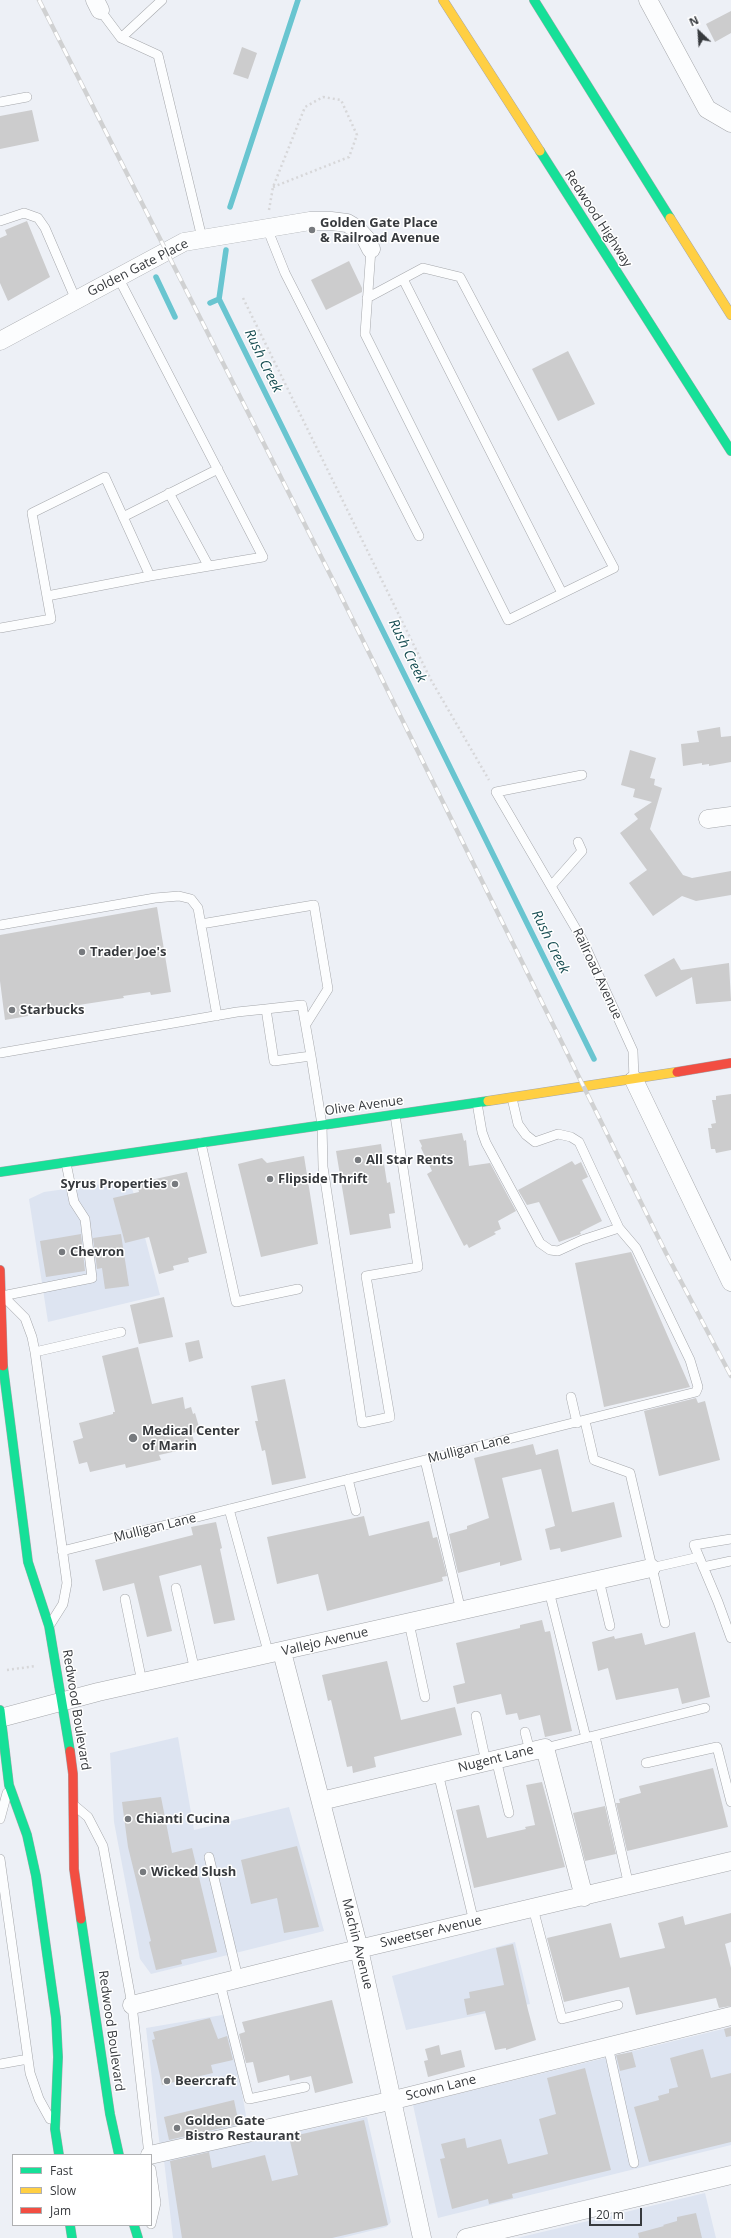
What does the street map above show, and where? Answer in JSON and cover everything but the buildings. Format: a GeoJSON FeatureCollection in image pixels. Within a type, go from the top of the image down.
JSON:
{"type":"FeatureCollection","features":[{"type":"Feature","properties":{"kind":"main road","name":"Redwood Highway"},"geometry":{"type":"LineString","coordinates":[[443,0],[731,451]]}},
{"type":"Feature","properties":{"kind":"main road"},"geometry":{"type":"LineString","coordinates":[[534,0],[731,315]]}},
{"type":"Feature","properties":{"kind":"main road"},"geometry":{"type":"LineString","coordinates":[[549,7],[565,49]]}},
{"type":"Feature","properties":{"kind":"main road","name":"Olive Avenue"},"geometry":{"type":"LineString","coordinates":[[0,1172],[634,1080],[731,1063]]}},
{"type":"Feature","properties":{"kind":"main road","name":"Redwood Boulevard"},"geometry":{"type":"LineString","coordinates":[[0,1270],[2,1296],[2,1359],[28,1562],[49,1626],[73,1774],[74,1869],[110,2114],[119,2154]]}},
{"type":"Feature","properties":{"kind":"main road"},"geometry":{"type":"LineString","coordinates":[[0,1715],[9,1785],[27,1834],[36,1876],[56,2018],[58,2057],[55,2129],[59,2154]]}},
{"type":"Feature","properties":{"kind":"main road"},"geometry":{"type":"LineString","coordinates":[[70,2226],[72,2238]]}},
{"type":"Feature","properties":{"kind":"main road"},"geometry":{"type":"LineString","coordinates":[[134,2226],[140,2238]]}},
{"type":"Feature","properties":{"kind":"street"},"geometry":{"type":"LineString","coordinates":[[648,0],[706,108],[731,123]]}},
{"type":"Feature","properties":{"kind":"street","name":"Golden Gate Place"},"geometry":{"type":"LineString","coordinates":[[0,341],[178,245],[202,238],[310,221],[347,224],[357,229],[366,239],[371,249]]}},
{"type":"Feature","properties":{"kind":"street"},"geometry":{"type":"LineString","coordinates":[[708,819],[731,816]]}},
{"type":"Feature","properties":{"kind":"street","name":"Railroad Avenue"},"geometry":{"type":"LineString","coordinates":[[634,1080],[731,1282]]}},
{"type":"Feature","properties":{"kind":"street","name":"Vallejo Avenue"},"geometry":{"type":"LineString","coordinates":[[0,1715],[62,1703],[142,1682],[651,1568]]}},
{"type":"Feature","properties":{"kind":"street","name":"Machin Avenue"},"geometry":{"type":"LineString","coordinates":[[275,1653],[321,1801],[359,1948],[394,2100],[422,2238]]}},
{"type":"Feature","properties":{"kind":"street","name":"Nugent Lane"},"geometry":{"type":"LineString","coordinates":[[321,1801],[538,1749],[584,1897]]}},
{"type":"Feature","properties":{"kind":"street","name":"Sweetser Avenue"},"geometry":{"type":"LineString","coordinates":[[132,2005],[359,1948],[584,1897],[731,1861]]}},
{"type":"Feature","properties":{"kind":"street","name":"Scown Lane"},"geometry":{"type":"LineString","coordinates":[[152,2155],[394,2100],[731,2016]]}},
{"type":"Feature","properties":{"kind":"street"},"geometry":{"type":"LineString","coordinates":[[466,2238],[730,2180]]}},
{"type":"Feature","properties":{"kind":"lane"},"geometry":{"type":"LineString","coordinates":[[120,38],[162,0]]}},
{"type":"Feature","properties":{"kind":"lane"},"geometry":{"type":"LineString","coordinates":[[98,5],[120,38],[158,55],[202,238]]}},
{"type":"Feature","properties":{"kind":"lane"},"geometry":{"type":"LineString","coordinates":[[0,102],[27,96]]}},
{"type":"Feature","properties":{"kind":"lane"},"geometry":{"type":"LineString","coordinates":[[0,221],[24,213],[38,218],[45,228],[76,300]]}},
{"type":"Feature","properties":{"kind":"lane"},"geometry":{"type":"LineString","coordinates":[[267,228],[285,273],[419,536]]}},
{"type":"Feature","properties":{"kind":"lane"},"geometry":{"type":"LineString","coordinates":[[367,298],[423,268],[460,277],[614,568],[508,620],[365,334],[367,298],[371,249]]}},
{"type":"Feature","properties":{"kind":"lane"},"geometry":{"type":"LineString","coordinates":[[47,596],[208,565],[263,557],[118,277]]}},
{"type":"Feature","properties":{"kind":"lane"},"geometry":{"type":"LineString","coordinates":[[403,279],[562,593]]}},
{"type":"Feature","properties":{"kind":"lane"},"geometry":{"type":"LineString","coordinates":[[124,517],[218,469]]}},
{"type":"Feature","properties":{"kind":"lane"},"geometry":{"type":"LineString","coordinates":[[0,628],[51,619],[32,513],[105,477],[150,576]]}},
{"type":"Feature","properties":{"kind":"lane"},"geometry":{"type":"LineString","coordinates":[[169,493],[208,565]]}},
{"type":"Feature","properties":{"kind":"lane"},"geometry":{"type":"LineString","coordinates":[[496,792],[582,775]]}},
{"type":"Feature","properties":{"kind":"lane","name":"Railroad Avenue"},"geometry":{"type":"LineString","coordinates":[[496,792],[552,885],[583,941],[633,1051],[634,1080]]}},
{"type":"Feature","properties":{"kind":"lane"},"geometry":{"type":"LineString","coordinates":[[552,885],[582,851],[578,842]]}},
{"type":"Feature","properties":{"kind":"lane"},"geometry":{"type":"LineString","coordinates":[[0,925],[155,898],[179,896],[191,899],[198,908],[217,1016]]}},
{"type":"Feature","properties":{"kind":"lane"},"geometry":{"type":"LineString","coordinates":[[201,924],[314,906],[328,989],[306,1024]]}},
{"type":"Feature","properties":{"kind":"lane"},"geometry":{"type":"LineString","coordinates":[[0,1054],[217,1016],[302,1004],[322,1125],[323,1167],[362,1423],[390,1417],[366,1276],[418,1266],[395,1115]]}},
{"type":"Feature","properties":{"kind":"lane"},"geometry":{"type":"LineString","coordinates":[[266,1009],[274,1061],[311,1056]]}},
{"type":"Feature","properties":{"kind":"lane"},"geometry":{"type":"LineString","coordinates":[[477,1103],[484,1138],[540,1243],[550,1250],[558,1251],[582,1240],[619,1228],[579,1142],[571,1137],[558,1134],[535,1142],[526,1135],[518,1124],[512,1097]]}},
{"type":"Feature","properties":{"kind":"lane"},"geometry":{"type":"LineString","coordinates":[[201,1143],[236,1302],[298,1289]]}},
{"type":"Feature","properties":{"kind":"lane"},"geometry":{"type":"LineString","coordinates":[[2,1296],[92,1278],[85,1219],[74,1202],[66,1163]]}},
{"type":"Feature","properties":{"kind":"lane","name":"Mulligan Lane"},"geometry":{"type":"LineString","coordinates":[[62,1551],[693,1394],[696,1392],[698,1387],[690,1360],[636,1248],[619,1228]]}},
{"type":"Feature","properties":{"kind":"lane"},"geometry":{"type":"LineString","coordinates":[[2,1296],[25,1318],[32,1337],[35,1352],[67,1583],[63,1604],[49,1626]]}},
{"type":"Feature","properties":{"kind":"lane"},"geometry":{"type":"LineString","coordinates":[[35,1352],[121,1332]]}},
{"type":"Feature","properties":{"kind":"lane"},"geometry":{"type":"LineString","coordinates":[[570,1397],[581,1422],[594,1460],[630,1473],[665,1623]]}},
{"type":"Feature","properties":{"kind":"lane"},"geometry":{"type":"LineString","coordinates":[[425,1460],[461,1611]]}},
{"type":"Feature","properties":{"kind":"lane"},"geometry":{"type":"LineString","coordinates":[[348,1480],[356,1511]]}},
{"type":"Feature","properties":{"kind":"lane"},"geometry":{"type":"LineString","coordinates":[[228,1509],[275,1653]]}},
{"type":"Feature","properties":{"kind":"lane"},"geometry":{"type":"LineString","coordinates":[[731,1539],[694,1545],[731,1638]]}},
{"type":"Feature","properties":{"kind":"lane"},"geometry":{"type":"LineString","coordinates":[[651,1568],[699,1557]]}},
{"type":"Feature","properties":{"kind":"lane"},"geometry":{"type":"LineString","coordinates":[[703,1567],[731,1561]]}},
{"type":"Feature","properties":{"kind":"lane"},"geometry":{"type":"LineString","coordinates":[[599,1580],[610,1626]]}},
{"type":"Feature","properties":{"kind":"lane"},"geometry":{"type":"LineString","coordinates":[[176,1588],[195,1671]]}},
{"type":"Feature","properties":{"kind":"lane"},"geometry":{"type":"LineString","coordinates":[[549,1591],[586,1738]]}},
{"type":"Feature","properties":{"kind":"lane"},"geometry":{"type":"LineString","coordinates":[[125,1599],[142,1682]]}},
{"type":"Feature","properties":{"kind":"lane"},"geometry":{"type":"LineString","coordinates":[[410,1623],[425,1697]]}},
{"type":"Feature","properties":{"kind":"lane"},"geometry":{"type":"LineString","coordinates":[[525,1732],[538,1749],[705,1708]]}},
{"type":"Feature","properties":{"kind":"lane"},"geometry":{"type":"LineString","coordinates":[[476,1716],[509,1813]]}},
{"type":"Feature","properties":{"kind":"lane"},"geometry":{"type":"LineString","coordinates":[[595,1736],[629,1886]]}},
{"type":"Feature","properties":{"kind":"lane"},"geometry":{"type":"LineString","coordinates":[[646,1764],[717,1747],[731,1802]]}},
{"type":"Feature","properties":{"kind":"lane"},"geometry":{"type":"LineString","coordinates":[[438,1773],[474,1922]]}},
{"type":"Feature","properties":{"kind":"lane"},"geometry":{"type":"LineString","coordinates":[[0,1819],[9,1785]]}},
{"type":"Feature","properties":{"kind":"lane"},"geometry":{"type":"LineString","coordinates":[[74,1806],[88,1817],[103,1846],[132,2005],[150,2154]]}},
{"type":"Feature","properties":{"kind":"lane"},"geometry":{"type":"LineString","coordinates":[[209,1857],[238,1978]]}},
{"type":"Feature","properties":{"kind":"lane"},"geometry":{"type":"LineString","coordinates":[[0,1859],[30,2073],[39,2099],[55,2129]]}},
{"type":"Feature","properties":{"kind":"lane"},"geometry":{"type":"LineString","coordinates":[[533,1908],[562,2018],[618,2005]]}},
{"type":"Feature","properties":{"kind":"lane"},"geometry":{"type":"LineString","coordinates":[[220,1983],[249,2099],[305,2087]]}},
{"type":"Feature","properties":{"kind":"lane"},"geometry":{"type":"LineString","coordinates":[[608,2046],[634,2163]]}},
{"type":"Feature","properties":{"kind":"lane"},"geometry":{"type":"LineString","coordinates":[[0,2064],[28,2059]]}},
{"type":"Feature","properties":{"kind":"lane"},"geometry":{"type":"LineString","coordinates":[[152,2176],[156,2203],[152,2221]]}},
{"type":"Feature","properties":{"kind":"lane"},"geometry":{"type":"LineString","coordinates":[[140,2238],[150,2226]]}},
{"type":"Feature","properties":{"kind":"path"},"geometry":{"type":"LineString","coordinates":[[267,228],[273,187],[305,107],[323,97],[341,100],[357,135],[349,157],[273,187]]}},
{"type":"Feature","properties":{"kind":"path"},"geometry":{"type":"LineString","coordinates":[[243,298],[431,680],[496,792]]}},
{"type":"Feature","properties":{"kind":"path"},"geometry":{"type":"LineString","coordinates":[[7,1670],[42,1665]]}},
{"type":"Feature","properties":{"kind":"shaded area"},"geometry":{"type":"Polygon","coordinates":[[[130,1180],[160,1295],[48,1322],[29,1199],[44,1192],[130,1180]]]}},
{"type":"Feature","properties":{"kind":"shaded area"},"geometry":{"type":"Polygon","coordinates":[[[178,1737],[194,1830],[289,1807],[324,1931],[151,1974],[140,1959],[114,1822],[110,1753],[178,1737]]]}},
{"type":"Feature","properties":{"kind":"shaded area"},"geometry":{"type":"Polygon","coordinates":[[[515,1942],[530,2004],[406,2030],[392,1976],[515,1942]]]}},
{"type":"Feature","properties":{"kind":"shaded area"},"geometry":{"type":"Polygon","coordinates":[[[228,2014],[248,2127],[160,2148],[146,2028],[228,2014]]]}},
{"type":"Feature","properties":{"kind":"shaded area"},"geometry":{"type":"Polygon","coordinates":[[[731,2027],[731,2145],[438,2218],[413,2105],[731,2027]]]}},
{"type":"Feature","properties":{"kind":"shaded area"},"geometry":{"type":"Polygon","coordinates":[[[367,2117],[391,2222],[386,2227],[342,2238],[173,2238],[164,2160],[367,2117]]]}},
{"type":"Feature","properties":{"kind":"shaded area"},"geometry":{"type":"Polygon","coordinates":[[[705,2193],[716,2238],[517,2238],[705,2193]]]}},
{"type":"Feature","properties":{"kind":"waterway","name":"Rush Creek"},"geometry":{"type":"LineString","coordinates":[[230,207],[298,0]]}},
{"type":"Feature","properties":{"kind":"waterway","name":"Rush Creek"},"geometry":{"type":"LineString","coordinates":[[226,250],[219,299],[594,1059]]}},
{"type":"Feature","properties":{"kind":"waterway"},"geometry":{"type":"LineString","coordinates":[[156,277],[175,317]]}},
{"type":"Feature","properties":{"kind":"waterway"},"geometry":{"type":"LineString","coordinates":[[210,303],[219,299]]}},
{"type":"Feature","properties":{"kind":"railway"},"geometry":{"type":"LineString","coordinates":[[39,0],[337,588],[666,1253],[731,1376]]}},
{"type":"Feature","properties":{"kind":"traffic: fast"},"geometry":{"type":"LineString","coordinates":[[534,0],[670,218]]}},
{"type":"Feature","properties":{"kind":"traffic: fast"},"geometry":{"type":"LineString","coordinates":[[540,151],[731,451]]}},
{"type":"Feature","properties":{"kind":"traffic: fast"},"geometry":{"type":"LineString","coordinates":[[0,1172],[488,1101]]}},
{"type":"Feature","properties":{"kind":"traffic: fast"},"geometry":{"type":"LineString","coordinates":[[3,1366],[28,1562],[49,1626],[70,1751]]}},
{"type":"Feature","properties":{"kind":"traffic: fast"},"geometry":{"type":"LineString","coordinates":[[0,1710],[9,1785],[27,1835],[36,1876],[56,2018],[58,2057],[55,2129],[59,2154]]}},
{"type":"Feature","properties":{"kind":"traffic: fast"},"geometry":{"type":"LineString","coordinates":[[81,1919],[110,2114],[119,2154]]}},
{"type":"Feature","properties":{"kind":"traffic: fast"},"geometry":{"type":"LineString","coordinates":[[70,2226],[72,2238]]}},
{"type":"Feature","properties":{"kind":"traffic: fast"},"geometry":{"type":"LineString","coordinates":[[134,2226],[138,2238]]}},
{"type":"Feature","properties":{"kind":"traffic: slow"},"geometry":{"type":"LineString","coordinates":[[443,0],[540,151]]}},
{"type":"Feature","properties":{"kind":"traffic: slow"},"geometry":{"type":"LineString","coordinates":[[670,218],[731,315]]}},
{"type":"Feature","properties":{"kind":"traffic: slow"},"geometry":{"type":"LineString","coordinates":[[488,1101],[677,1072]]}},
{"type":"Feature","properties":{"kind":"traffic: jam"},"geometry":{"type":"LineString","coordinates":[[677,1072],[731,1063]]}},
{"type":"Feature","properties":{"kind":"traffic: jam"},"geometry":{"type":"LineString","coordinates":[[0,1270],[3,1366]]}},
{"type":"Feature","properties":{"kind":"traffic: jam"},"geometry":{"type":"LineString","coordinates":[[70,1751],[73,1774],[74,1869],[81,1919]]}},
{"type":"Feature","properties":{"kind":"place","name":"Golden Gate Place & Railroad Avenue"},"geometry":{"type":"Point","coordinates":[312,230]}},
{"type":"Feature","properties":{"kind":"place","name":"Trader Joe's"},"geometry":{"type":"Point","coordinates":[82,952]}},
{"type":"Feature","properties":{"kind":"place","name":"Starbucks"},"geometry":{"type":"Point","coordinates":[12,1010]}},
{"type":"Feature","properties":{"kind":"place","name":"All Star Rents"},"geometry":{"type":"Point","coordinates":[358,1160]}},
{"type":"Feature","properties":{"kind":"place","name":"Flipside Thrift"},"geometry":{"type":"Point","coordinates":[270,1179]}},
{"type":"Feature","properties":{"kind":"place","name":"Syrus Properties"},"geometry":{"type":"Point","coordinates":[175,1184]}},
{"type":"Feature","properties":{"kind":"place","name":"Chevron"},"geometry":{"type":"Point","coordinates":[62,1252]}},
{"type":"Feature","properties":{"kind":"place","name":"Medical Center of Marin"},"geometry":{"type":"Point","coordinates":[133,1438]}},
{"type":"Feature","properties":{"kind":"place","name":"Chianti Cucina"},"geometry":{"type":"Point","coordinates":[128,1819]}},
{"type":"Feature","properties":{"kind":"place","name":"Wicked Slush"},"geometry":{"type":"Point","coordinates":[143,1872]}},
{"type":"Feature","properties":{"kind":"place","name":"Beercraft"},"geometry":{"type":"Point","coordinates":[167,2081]}},
{"type":"Feature","properties":{"kind":"place","name":"Golden Gate Bistro Restaurant"},"geometry":{"type":"Point","coordinates":[177,2128]}}]}
